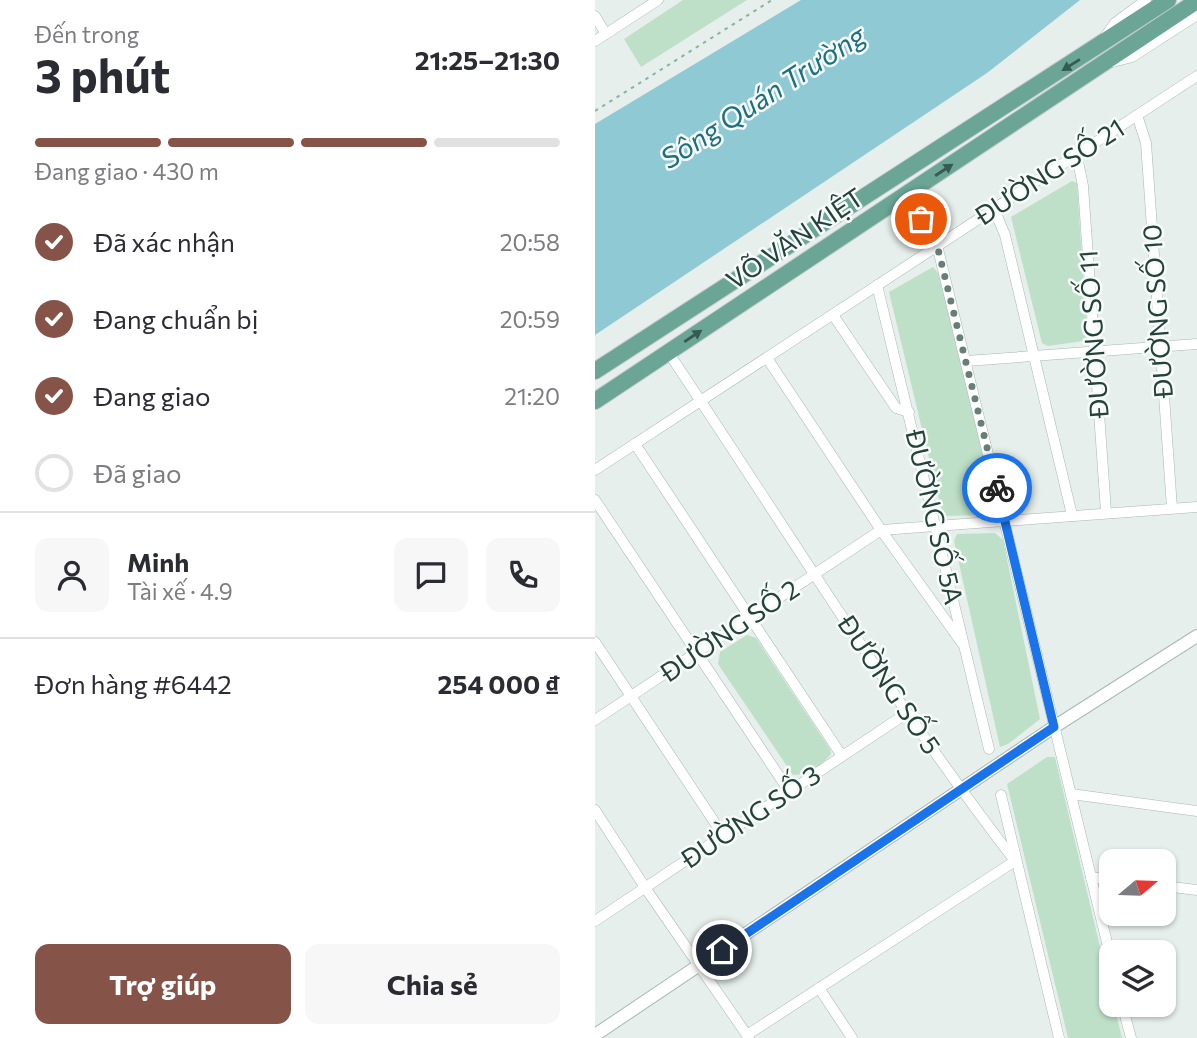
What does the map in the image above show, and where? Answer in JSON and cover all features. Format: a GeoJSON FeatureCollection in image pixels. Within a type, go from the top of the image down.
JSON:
{"type":"FeatureCollection","features":[{"type":"Feature","properties":{"kind":"main road","name":"VÕ VĂN KIỆT"},"geometry":{"type":"LineString","coordinates":[[595,371],[1168,0]]}},
{"type":"Feature","properties":{"kind":"main road","name":"VÕ VĂN KIỆT"},"geometry":{"type":"LineString","coordinates":[[595,401],[1106,64],[1197,1]]}},
{"type":"Feature","properties":{"kind":"main road"},"geometry":{"type":"LineString","coordinates":[[893,176],[907,194]]}},
{"type":"Feature","properties":{"kind":"street"},"geometry":{"type":"LineString","coordinates":[[595,41],[658,0]]}},
{"type":"Feature","properties":{"kind":"street"},"geometry":{"type":"LineString","coordinates":[[1096,49],[1115,23],[1146,0]]}},
{"type":"Feature","properties":{"kind":"street"},"geometry":{"type":"LineString","coordinates":[[1106,64],[1132,57],[1197,15]]}},
{"type":"Feature","properties":{"kind":"street"},"geometry":{"type":"LineString","coordinates":[[595,16],[606,34]]}},
{"type":"Feature","properties":{"kind":"street","name":"ĐƯỜNG SỐ 21"},"geometry":{"type":"LineString","coordinates":[[595,470],[1197,76]]}},
{"type":"Feature","properties":{"kind":"street","name":"ĐƯỜNG SỐ 10"},"geometry":{"type":"LineString","coordinates":[[1137,115],[1146,143],[1173,508]]}},
{"type":"Feature","properties":{"kind":"street","name":"ĐƯỜNG SỐ 11"},"geometry":{"type":"LineString","coordinates":[[1073,157],[1079,166],[1083,186],[1106,512]]}},
{"type":"Feature","properties":{"kind":"street"},"geometry":{"type":"LineString","coordinates":[[907,194],[937,245],[1106,940]]}},
{"type":"Feature","properties":{"kind":"street"},"geometry":{"type":"LineString","coordinates":[[994,209],[1005,235],[1072,515]]}},
{"type":"Feature","properties":{"kind":"street","name":"ĐƯỜNG SỐ 5A"},"geometry":{"type":"LineString","coordinates":[[877,285],[989,749]]}},
{"type":"Feature","properties":{"kind":"street"},"geometry":{"type":"LineString","coordinates":[[833,315],[896,408],[909,412]]}},
{"type":"Feature","properties":{"kind":"street"},"geometry":{"type":"LineString","coordinates":[[967,361],[1197,344]]}},
{"type":"Feature","properties":{"kind":"street","name":"ĐƯỜNG SỐ 5"},"geometry":{"type":"LineString","coordinates":[[668,352],[907,713],[961,791],[1015,861],[1059,1038]]}},
{"type":"Feature","properties":{"kind":"street"},"geometry":{"type":"LineString","coordinates":[[767,358],[881,530],[965,648]]}},
{"type":"Feature","properties":{"kind":"street"},"geometry":{"type":"LineString","coordinates":[[635,444],[842,756]]}},
{"type":"Feature","properties":{"kind":"street"},"geometry":{"type":"LineString","coordinates":[[595,500],[789,791]]}},
{"type":"Feature","properties":{"kind":"street","name":"ĐƯỜNG SỐ 2"},"geometry":{"type":"LineString","coordinates":[[595,720],[881,530],[1197,507]]}},
{"type":"Feature","properties":{"kind":"street"},"geometry":{"type":"LineString","coordinates":[[595,1035],[1054,727],[1197,636]]}},
{"type":"Feature","properties":{"kind":"street"},"geometry":{"type":"LineString","coordinates":[[595,642],[723,835]]}},
{"type":"Feature","properties":{"kind":"street","name":"ĐƯỜNG SỐ 3"},"geometry":{"type":"LineString","coordinates":[[595,921],[907,713]]}},
{"type":"Feature","properties":{"kind":"street"},"geometry":{"type":"LineString","coordinates":[[1071,794],[1197,811]]}},
{"type":"Feature","properties":{"kind":"street"},"geometry":{"type":"LineString","coordinates":[[595,810],[748,1036],[1015,861],[1001,795]]}},
{"type":"Feature","properties":{"kind":"street"},"geometry":{"type":"LineString","coordinates":[[1091,877],[1099,878]]}},
{"type":"Feature","properties":{"kind":"street"},"geometry":{"type":"LineString","coordinates":[[1176,887],[1197,890]]}},
{"type":"Feature","properties":{"kind":"street"},"geometry":{"type":"LineString","coordinates":[[819,988],[852,1038]]}},
{"type":"Feature","properties":{"kind":"street"},"geometry":{"type":"LineString","coordinates":[[1125,1017],[1131,1038]]}},
{"type":"Feature","properties":{"kind":"path"},"geometry":{"type":"LineString","coordinates":[[595,111],[772,0]]}},
{"type":"Feature","properties":{"kind":"green space"},"geometry":{"type":"Polygon","coordinates":[[[683,0],[747,0],[641,67],[624,39],[683,0]]]}},
{"type":"Feature","properties":{"kind":"green space"},"geometry":{"type":"Polygon","coordinates":[[[1072,181],[1077,183],[1087,336],[1083,341],[1048,346],[1042,343],[1011,217],[1072,181]]]}},
{"type":"Feature","properties":{"kind":"green space"},"geometry":{"type":"Polygon","coordinates":[[[933,267],[939,274],[997,507],[989,515],[943,516],[889,292],[933,267]]]}},
{"type":"Feature","properties":{"kind":"green space"},"geometry":{"type":"Polygon","coordinates":[[[995,533],[1003,540],[1040,719],[1008,744],[1000,747],[954,541],[957,534],[995,533]]]}},
{"type":"Feature","properties":{"kind":"green space"},"geometry":{"type":"Polygon","coordinates":[[[747,635],[756,638],[830,749],[831,754],[809,771],[793,775],[718,664],[720,652],[747,635]]]}},
{"type":"Feature","properties":{"kind":"green space"},"geometry":{"type":"Polygon","coordinates":[[[1047,757],[1055,757],[1099,942],[1099,1017],[1117,1017],[1122,1038],[1068,1038],[1007,784],[1047,757]]]}},
{"type":"Feature","properties":{"kind":"water","name":"Sông Quán Trường"},"geometry":{"type":"Polygon","coordinates":[[[801,0],[1080,0],[987,73],[595,335],[595,124],[801,0]]]}},
{"type":"Feature","properties":{"kind":"way so far"},"geometry":{"type":"LineString","coordinates":[[921,219],[937,245],[997,488]]}},
{"type":"Feature","properties":{"kind":"route"},"geometry":{"type":"LineString","coordinates":[[722,950],[1054,727],[997,488]]}}]}
